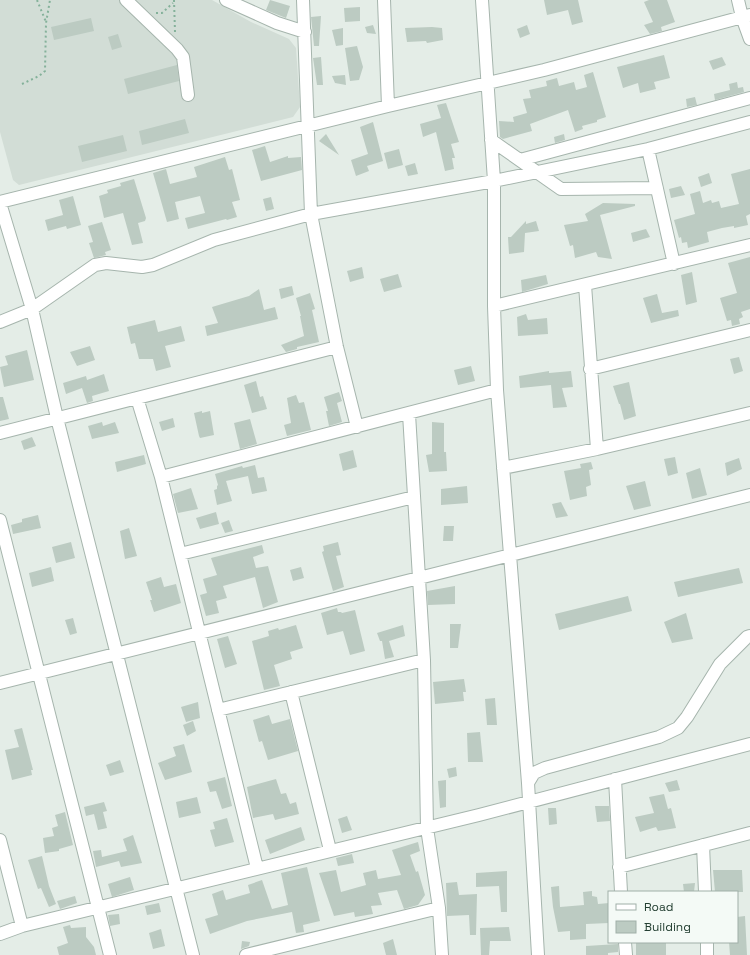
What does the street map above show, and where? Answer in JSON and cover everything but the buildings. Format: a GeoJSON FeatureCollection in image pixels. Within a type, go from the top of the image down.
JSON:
{"type":"FeatureCollection","features":[{"type":"Feature","properties":{"kind":"street"},"geometry":{"type":"LineString","coordinates":[[126,0],[177,49],[183,57],[188,95]]}},
{"type":"Feature","properties":{"kind":"street"},"geometry":{"type":"LineString","coordinates":[[226,0],[277,23],[305,32]]}},
{"type":"Feature","properties":{"kind":"street"},"geometry":{"type":"LineString","coordinates":[[303,0],[311,214],[337,347],[358,427]]}},
{"type":"Feature","properties":{"kind":"street"},"geometry":{"type":"LineString","coordinates":[[384,0],[388,106]]}},
{"type":"Feature","properties":{"kind":"street"},"geometry":{"type":"LineString","coordinates":[[482,0],[486,84],[494,181],[494,306],[497,390],[528,783],[538,955]]}},
{"type":"Feature","properties":{"kind":"street"},"geometry":{"type":"LineString","coordinates":[[738,0],[746,16],[750,39]]}},
{"type":"Feature","properties":{"kind":"street"},"geometry":{"type":"LineString","coordinates":[[193,955],[178,889],[56,418],[32,309],[0,203],[388,106],[486,84],[746,16]]}},
{"type":"Feature","properties":{"kind":"street"},"geometry":{"type":"LineString","coordinates":[[520,160],[750,98]]}},
{"type":"Feature","properties":{"kind":"street"},"geometry":{"type":"LineString","coordinates":[[0,322],[32,309],[95,266],[106,263],[142,267],[153,265],[214,240],[311,214],[494,181],[648,149],[750,122]]}},
{"type":"Feature","properties":{"kind":"street"},"geometry":{"type":"LineString","coordinates":[[491,140],[561,189],[656,188]]}},
{"type":"Feature","properties":{"kind":"street"},"geometry":{"type":"LineString","coordinates":[[648,149],[674,264]]}},
{"type":"Feature","properties":{"kind":"street"},"geometry":{"type":"LineString","coordinates":[[494,306],[750,245]]}},
{"type":"Feature","properties":{"kind":"street"},"geometry":{"type":"LineString","coordinates":[[586,285],[590,370],[597,449]]}},
{"type":"Feature","properties":{"kind":"street"},"geometry":{"type":"LineString","coordinates":[[590,370],[750,330]]}},
{"type":"Feature","properties":{"kind":"street"},"geometry":{"type":"LineString","coordinates":[[0,433],[337,347]]}},
{"type":"Feature","properties":{"kind":"street"},"geometry":{"type":"LineString","coordinates":[[161,477],[497,390]]}},
{"type":"Feature","properties":{"kind":"street"},"geometry":{"type":"LineString","coordinates":[[137,398],[161,477],[257,868]]}},
{"type":"Feature","properties":{"kind":"street"},"geometry":{"type":"LineString","coordinates":[[503,468],[597,449],[750,413]]}},
{"type":"Feature","properties":{"kind":"street"},"geometry":{"type":"LineString","coordinates":[[409,414],[424,660],[428,828],[439,908],[442,955]]}},
{"type":"Feature","properties":{"kind":"street"},"geometry":{"type":"LineString","coordinates":[[0,683],[750,495]]}},
{"type":"Feature","properties":{"kind":"street"},"geometry":{"type":"LineString","coordinates":[[180,554],[414,497]]}},
{"type":"Feature","properties":{"kind":"street"},"geometry":{"type":"LineString","coordinates":[[0,520],[110,955]]}},
{"type":"Feature","properties":{"kind":"street"},"geometry":{"type":"LineString","coordinates":[[528,783],[534,773],[545,768],[659,737],[678,728],[688,717],[720,664],[747,637],[750,636]]}},
{"type":"Feature","properties":{"kind":"street"},"geometry":{"type":"LineString","coordinates":[[218,710],[424,660]]}},
{"type":"Feature","properties":{"kind":"street"},"geometry":{"type":"LineString","coordinates":[[292,692],[330,850]]}},
{"type":"Feature","properties":{"kind":"street"},"geometry":{"type":"LineString","coordinates":[[0,934],[22,926],[178,889],[330,850],[428,828],[750,744]]}},
{"type":"Feature","properties":{"kind":"street"},"geometry":{"type":"LineString","coordinates":[[615,779],[621,891]]}},
{"type":"Feature","properties":{"kind":"street"},"geometry":{"type":"LineString","coordinates":[[619,867],[750,833]]}},
{"type":"Feature","properties":{"kind":"street"},"geometry":{"type":"LineString","coordinates":[[0,840],[22,926]]}},
{"type":"Feature","properties":{"kind":"street"},"geometry":{"type":"LineString","coordinates":[[703,845],[705,891]]}},
{"type":"Feature","properties":{"kind":"street"},"geometry":{"type":"LineString","coordinates":[[246,955],[277,952],[439,908]]}},
{"type":"Feature","properties":{"kind":"street"},"geometry":{"type":"LineString","coordinates":[[625,943],[626,955]]}},
{"type":"Feature","properties":{"kind":"street"},"geometry":{"type":"LineString","coordinates":[[707,943],[708,955]]}},
{"type":"Feature","properties":{"kind":"path"},"geometry":{"type":"LineString","coordinates":[[37,0],[46,23]]}},
{"type":"Feature","properties":{"kind":"path"},"geometry":{"type":"LineString","coordinates":[[22,84],[39,76],[45,71],[46,23],[50,0]]}},
{"type":"Feature","properties":{"kind":"path"},"geometry":{"type":"LineString","coordinates":[[174,0],[174,26],[177,49]]}},
{"type":"Feature","properties":{"kind":"shaded area"},"geometry":{"type":"Polygon","coordinates":[[[0,0],[212,0],[251,22],[289,39],[296,48],[300,107],[293,117],[19,185],[13,180],[0,132],[0,0]]]}}]}
